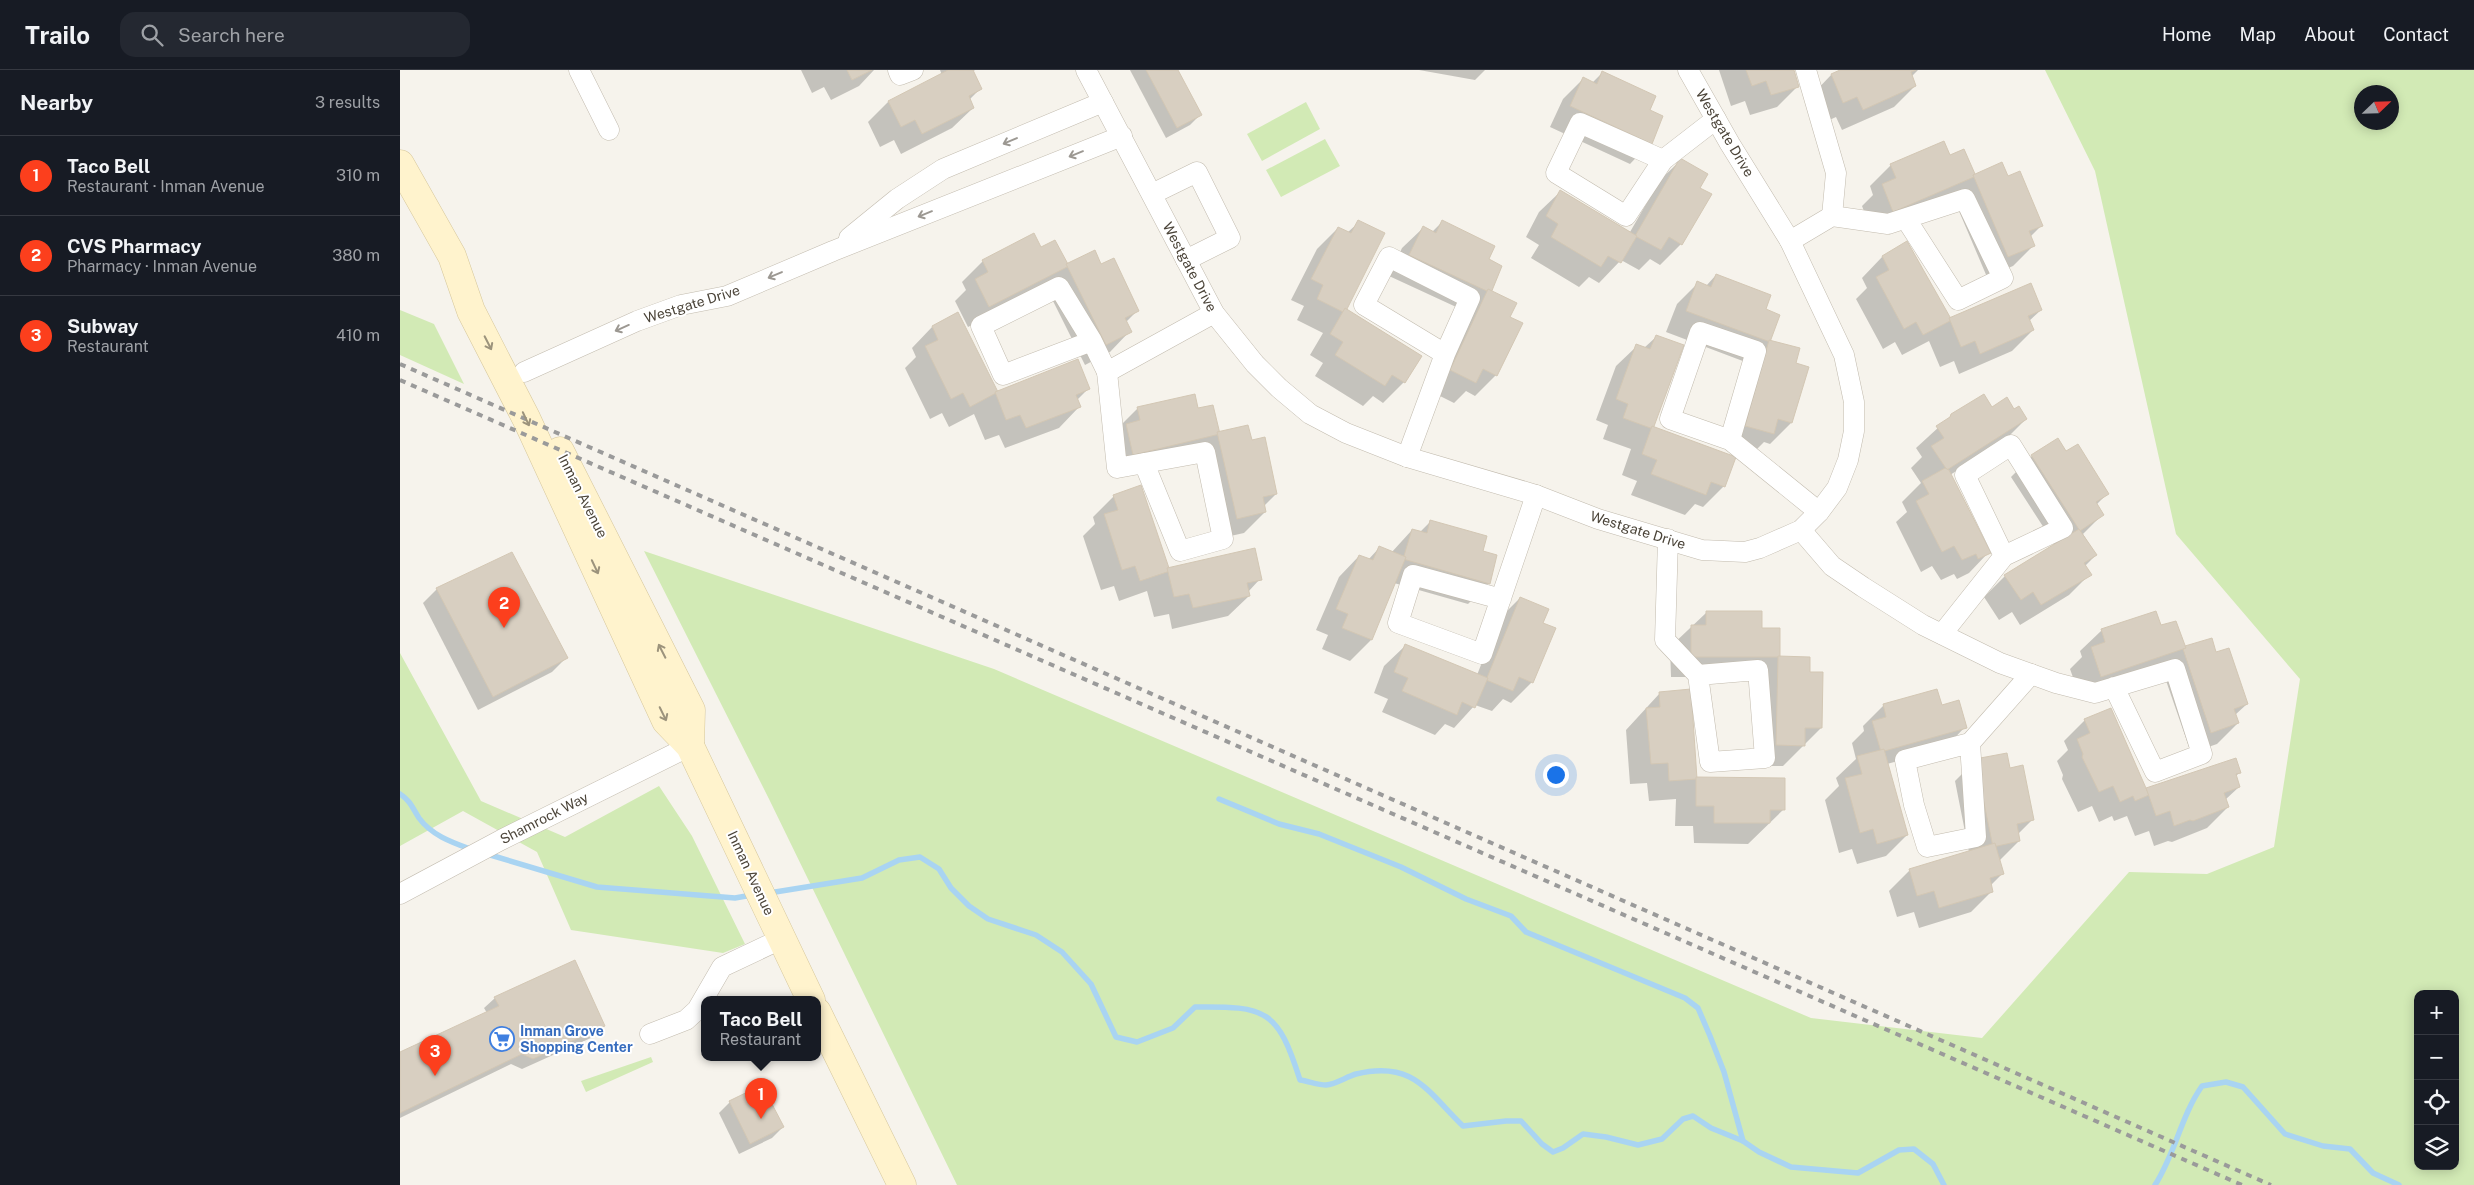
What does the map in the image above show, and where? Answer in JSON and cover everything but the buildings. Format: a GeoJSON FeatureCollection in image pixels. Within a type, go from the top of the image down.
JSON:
{"type":"FeatureCollection","features":[{"type":"Feature","properties":{"kind":"main road","name":"Inman Avenue"},"geometry":{"type":"LineString","coordinates":[[400,164],[452,256],[471,311],[527,420],[666,721],[690,746],[810,996]]}},
{"type":"Feature","properties":{"kind":"main road","name":"Inman Avenue"},"geometry":{"type":"LineString","coordinates":[[452,256],[482,291],[524,372],[559,449],[691,710],[690,746]]}},
{"type":"Feature","properties":{"kind":"main road"},"geometry":{"type":"LineString","coordinates":[[821,1020],[902,1185]]}},
{"type":"Feature","properties":{"kind":"street"},"geometry":{"type":"LineString","coordinates":[[579,70],[609,130]]}},
{"type":"Feature","properties":{"kind":"street"},"geometry":{"type":"LineString","coordinates":[[898,70],[900,75],[913,70]]}},
{"type":"Feature","properties":{"kind":"street","name":"Westgate Drive"},"geometry":{"type":"LineString","coordinates":[[1086,70],[1214,313],[1255,364],[1278,388],[1310,414],[1346,433],[1407,457],[1536,495],[1598,519],[1702,550],[1744,552],[1760,548],[1801,530],[1819,512],[1836,488],[1848,460],[1854,431],[1854,402],[1844,355],[1790,241],[1688,70]]}},
{"type":"Feature","properties":{"kind":"street"},"geometry":{"type":"LineString","coordinates":[[1806,70],[1836,173],[1832,216]]}},
{"type":"Feature","properties":{"kind":"street","name":"Westgate Drive"},"geometry":{"type":"LineString","coordinates":[[833,250],[897,199],[943,169],[1103,102]]}},
{"type":"Feature","properties":{"kind":"street"},"geometry":{"type":"LineString","coordinates":[[1663,160],[1580,123],[1556,173],[1626,216],[1663,160],[1716,119]]}},
{"type":"Feature","properties":{"kind":"street","name":"Westgate Drive"},"geometry":{"type":"LineString","coordinates":[[524,372],[638,321],[681,305],[727,296],[833,250],[1122,136]]}},
{"type":"Feature","properties":{"kind":"street"},"geometry":{"type":"LineString","coordinates":[[1152,194],[1197,172],[1230,238],[1186,260]]}},
{"type":"Feature","properties":{"kind":"street"},"geometry":{"type":"LineString","coordinates":[[1790,241],[1832,216],[1888,224],[1965,199],[2003,278],[1958,300],[1906,219]]}},
{"type":"Feature","properties":{"kind":"street"},"geometry":{"type":"LineString","coordinates":[[1407,457],[1445,354],[1470,298],[1389,257],[1364,305],[1445,354]]}},
{"type":"Feature","properties":{"kind":"street"},"geometry":{"type":"LineString","coordinates":[[1092,341],[1004,375],[981,326],[1060,287],[1092,341],[1107,372],[1117,468],[1144,463],[1205,452],[1223,539],[1180,551],[1144,463]]}},
{"type":"Feature","properties":{"kind":"street"},"geometry":{"type":"LineString","coordinates":[[1107,372],[1214,313]]}},
{"type":"Feature","properties":{"kind":"street"},"geometry":{"type":"LineString","coordinates":[[1730,440],[1756,352],[1700,332],[1670,420],[1730,440],[1819,512]]}},
{"type":"Feature","properties":{"kind":"street"},"geometry":{"type":"LineString","coordinates":[[1942,634],[2004,556],[2063,528],[2011,445],[1965,475],[2004,556]]}},
{"type":"Feature","properties":{"kind":"street"},"geometry":{"type":"LineString","coordinates":[[1501,599],[1413,575],[1398,623],[1482,654],[1501,599],[1536,495]]}},
{"type":"Feature","properties":{"kind":"street"},"geometry":{"type":"LineString","coordinates":[[1801,530],[1832,566],[1870,592],[1942,634],[2000,663],[2095,693],[2114,687],[2175,669],[2202,754],[2155,772],[2114,687]]}},
{"type":"Feature","properties":{"kind":"street"},"geometry":{"type":"LineString","coordinates":[[1668,539],[1665,640],[1698,675],[1710,762],[1765,758],[1758,670],[1698,675]]}},
{"type":"Feature","properties":{"kind":"street"},"geometry":{"type":"LineString","coordinates":[[1970,744],[1976,837],[1928,847],[1914,805],[1904,760],[1970,744],[2031,674]]}},
{"type":"Feature","properties":{"kind":"street","name":"Shamrock Way"},"geometry":{"type":"LineString","coordinates":[[400,894],[501,840],[690,746]]}},
{"type":"Feature","properties":{"kind":"street"},"geometry":{"type":"LineString","coordinates":[[705,996],[722,967],[781,938]]}},
{"type":"Feature","properties":{"kind":"street"},"geometry":{"type":"LineString","coordinates":[[650,1034],[686,1020],[697,1010],[701,1003]]}},
{"type":"Feature","properties":{"kind":"green space"},"geometry":{"type":"Polygon","coordinates":[[[2045,70],[2474,70],[2474,1185],[957,1185],[769,799],[644,551],[994,669],[1811,1018],[1982,1038],[2129,872],[2207,874],[2274,847],[2300,679],[2176,534],[2095,171],[2045,70]]]}},
{"type":"Feature","properties":{"kind":"green space"},"geometry":{"type":"Polygon","coordinates":[[[1306,102],[1320,129],[1262,161],[1247,134],[1306,102]]]}},
{"type":"Feature","properties":{"kind":"green space"},"geometry":{"type":"Polygon","coordinates":[[[1325,139],[1340,166],[1281,197],[1266,170],[1325,139]]]}},
{"type":"Feature","properties":{"kind":"green space"},"geometry":{"type":"Polygon","coordinates":[[[400,310],[434,324],[464,384],[400,355],[400,310]]]}},
{"type":"Feature","properties":{"kind":"green space"},"geometry":{"type":"Polygon","coordinates":[[[400,653],[481,801],[565,837],[659,786],[692,836],[745,944],[723,953],[571,930],[537,852],[463,811],[400,846],[400,653]]]}},
{"type":"Feature","properties":{"kind":"green space"},"geometry":{"type":"Polygon","coordinates":[[[651,1057],[653,1062],[586,1092],[581,1081],[651,1057]]]}},
{"type":"Feature","properties":{"kind":"waterway"},"geometry":{"type":"LineString","coordinates":[[400,794],[409,802],[419,818],[430,830],[458,845],[473,850]]}},
{"type":"Feature","properties":{"kind":"waterway"},"geometry":{"type":"LineString","coordinates":[[1219,799],[1279,824],[1319,834],[1401,867],[1466,899],[1511,916],[1526,932],[1685,998],[1698,1008],[1710,1036],[1724,1072],[1743,1141]]}},
{"type":"Feature","properties":{"kind":"waterway"},"geometry":{"type":"LineString","coordinates":[[487,854],[597,887],[735,898],[752,895]]}},
{"type":"Feature","properties":{"kind":"waterway"},"geometry":{"type":"LineString","coordinates":[[769,893],[862,878],[899,860],[920,857],[939,869],[951,888],[969,906],[988,919],[1036,935],[1062,952],[1091,984],[1116,1037],[1137,1042],[1173,1028],[1195,1007],[1239,1008],[1254,1011],[1266,1017],[1276,1026],[1284,1039],[1300,1080],[1326,1085],[1356,1074],[1392,1071],[1405,1075],[1428,1090],[1463,1126],[1521,1121],[1542,1144],[1553,1152],[1563,1148],[1583,1134],[1606,1137],[1638,1145],[1662,1139],[1683,1119],[1693,1116],[1711,1128],[1743,1141],[1759,1152],[1791,1167],[1858,1173],[1899,1150],[1914,1149],[1933,1164],[1944,1185]]}},
{"type":"Feature","properties":{"kind":"waterway"},"geometry":{"type":"LineString","coordinates":[[2155,1185],[2202,1086],[2226,1082],[2243,1087],[2285,1134],[2323,1146],[2350,1149],[2373,1173],[2399,1185]]}},
{"type":"Feature","properties":{"kind":"railway"},"geometry":{"type":"LineString","coordinates":[[400,364],[2271,1185]]}},
{"type":"Feature","properties":{"kind":"railway"},"geometry":{"type":"LineString","coordinates":[[400,380],[2242,1185]]}},
{"type":"Feature","properties":{"kind":"place","name":"CVS Pharmacy"},"geometry":{"type":"Point","coordinates":[504,628]}},
{"type":"Feature","properties":{"kind":"place","name":"Inman Grove Shopping Center"},"geometry":{"type":"Point","coordinates":[502,1039]}},
{"type":"Feature","properties":{"kind":"place","name":"Subway"},"geometry":{"type":"Point","coordinates":[435,1076]}},
{"type":"Feature","properties":{"kind":"place","name":"Taco Bell"},"geometry":{"type":"Point","coordinates":[761,1119]}}]}
